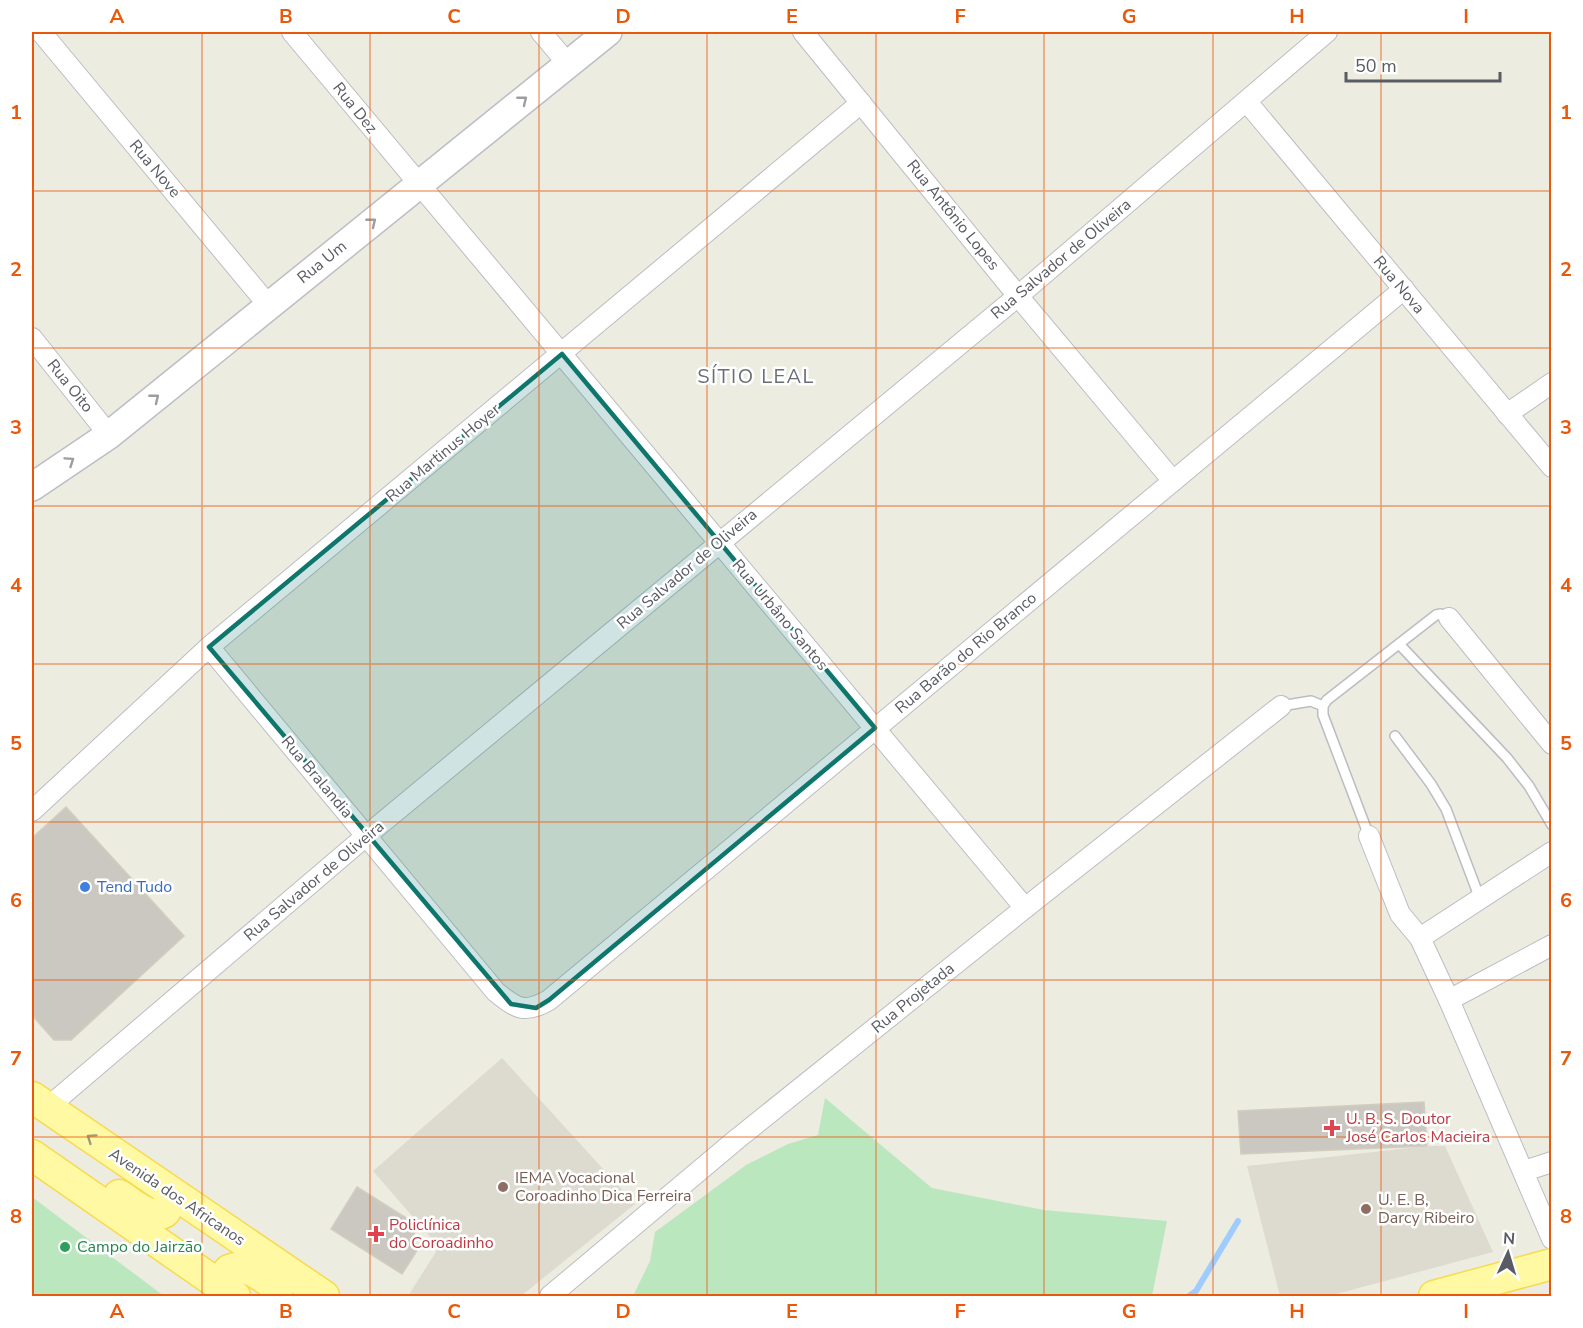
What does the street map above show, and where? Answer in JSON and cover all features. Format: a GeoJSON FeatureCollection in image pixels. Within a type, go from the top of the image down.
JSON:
{"type":"FeatureCollection","features":[{"type":"Feature","properties":{"kind":"main road","name":"Rua Um"},"geometry":{"type":"LineString","coordinates":[[32,487],[109,435],[608,32]]}},
{"type":"Feature","properties":{"kind":"main road","name":"Avenida dos Africanos"},"geometry":{"type":"LineString","coordinates":[[39,1102],[324,1296]]}},
{"type":"Feature","properties":{"kind":"main road"},"geometry":{"type":"LineString","coordinates":[[32,1155],[226,1291],[229,1269],[241,1267],[249,1269],[290,1296]]}},
{"type":"Feature","properties":{"kind":"main road"},"geometry":{"type":"LineString","coordinates":[[58,1174],[114,1191],[148,1214],[162,1215],[174,1195]]}},
{"type":"Feature","properties":{"kind":"main road"},"geometry":{"type":"LineString","coordinates":[[1434,1296],[1538,1277]]}},
{"type":"Feature","properties":{"kind":"street","name":"Rua Nove"},"geometry":{"type":"LineString","coordinates":[[41,32],[269,306]]}},
{"type":"Feature","properties":{"kind":"street","name":"Rua Dez"},"geometry":{"type":"LineString","coordinates":[[292,32],[418,185]]}},
{"type":"Feature","properties":{"kind":"street"},"geometry":{"type":"LineString","coordinates":[[541,32],[568,64]]}},
{"type":"Feature","properties":{"kind":"street","name":"Rua Antônio Lopes"},"geometry":{"type":"LineString","coordinates":[[803,32],[1018,296],[1173,481]]}},
{"type":"Feature","properties":{"kind":"street","name":"Rua Salvador de Oliveira"},"geometry":{"type":"LineString","coordinates":[[39,1102],[366,836],[1018,296],[1327,32]]}},
{"type":"Feature","properties":{"kind":"street","name":"Rua Nova"},"geometry":{"type":"LineString","coordinates":[[1246,102],[1551,467]]}},
{"type":"Feature","properties":{"kind":"street","name":"Rua Martinus Hoyer"},"geometry":{"type":"LineString","coordinates":[[32,811],[209,647],[861,103]]}},
{"type":"Feature","properties":{"kind":"street","name":"Rua Urbâno Santos"},"geometry":{"type":"LineString","coordinates":[[418,185],[1024,908]]}},
{"type":"Feature","properties":{"kind":"street","name":"Rua Barão do Rio Branco"},"geometry":{"type":"LineString","coordinates":[[524,1008],[536,1008],[549,1000],[1404,290]]}},
{"type":"Feature","properties":{"kind":"street","name":"Rua Oito"},"geometry":{"type":"LineString","coordinates":[[32,338],[109,435]]}},
{"type":"Feature","properties":{"kind":"street"},"geometry":{"type":"LineString","coordinates":[[1507,414],[1551,383]]}},
{"type":"Feature","properties":{"kind":"street"},"geometry":{"type":"LineString","coordinates":[[1449,618],[1551,744]]}},
{"type":"Feature","properties":{"kind":"street","name":"Rua Bralandia"},"geometry":{"type":"LineString","coordinates":[[209,647],[496,992],[511,1004],[524,1008]]}},
{"type":"Feature","properties":{"kind":"street","name":"Rua Projetada"},"geometry":{"type":"LineString","coordinates":[[550,1296],[737,1139],[1024,908],[1281,706]]}},
{"type":"Feature","properties":{"kind":"street"},"geometry":{"type":"LineString","coordinates":[[1369,836],[1400,914],[1420,938],[1449,1000],[1524,1171],[1551,1239]]}},
{"type":"Feature","properties":{"kind":"street"},"geometry":{"type":"LineString","coordinates":[[1420,938],[1551,852]]}},
{"type":"Feature","properties":{"kind":"street"},"geometry":{"type":"LineString","coordinates":[[1449,1000],[1551,945]]}},
{"type":"Feature","properties":{"kind":"street"},"geometry":{"type":"LineString","coordinates":[[1524,1171],[1551,1162]]}},
{"type":"Feature","properties":{"kind":"lane"},"geometry":{"type":"LineString","coordinates":[[1369,836],[1323,715],[1323,706],[1327,700],[1436,615],[1441,614],[1449,618]]}},
{"type":"Feature","properties":{"kind":"lane"},"geometry":{"type":"LineString","coordinates":[[1399,644],[1507,758],[1529,786],[1551,825]]}},
{"type":"Feature","properties":{"kind":"lane"},"geometry":{"type":"LineString","coordinates":[[1281,706],[1311,701],[1323,706]]}},
{"type":"Feature","properties":{"kind":"lane"},"geometry":{"type":"LineString","coordinates":[[1395,736],[1431,784],[1446,809],[1480,899]]}},
{"type":"Feature","properties":{"kind":"highlighted area"},"geometry":{"type":"Polygon","coordinates":[[[562,354],[875,728],[549,1000],[536,1008],[511,1004],[209,647],[562,354]]]}},
{"type":"Feature","properties":{"kind":"shaded area","name":"IEMA Vocacional Coroadinho Dica Ferreira"},"geometry":{"type":"Polygon","coordinates":[[[502,1058],[635,1204],[521,1296],[408,1296],[439,1247],[373,1171],[502,1058]]]}},
{"type":"Feature","properties":{"kind":"shaded area","name":"U. E. B, Darcy Ribeiro"},"geometry":{"type":"Polygon","coordinates":[[[1427,1146],[1445,1146],[1493,1252],[1329,1296],[1280,1296],[1247,1166],[1427,1146]]]}},
{"type":"Feature","properties":{"kind":"green space"},"geometry":{"type":"Polygon","coordinates":[[[825,1098],[932,1188],[1044,1210],[1167,1221],[1152,1296],[633,1296],[650,1261],[655,1232],[746,1165],[788,1144],[818,1135],[825,1098]]]}},
{"type":"Feature","properties":{"kind":"green space","name":"Campo do Jairzão"},"geometry":{"type":"Polygon","coordinates":[[[32,1197],[164,1296],[32,1296],[32,1197]]]}},
{"type":"Feature","properties":{"kind":"building","name":"Tend Tudo"},"geometry":{"type":"Polygon","coordinates":[[[66,807],[184,936],[71,1040],[54,1040],[32,1015],[32,838],[66,807]]]}},
{"type":"Feature","properties":{"kind":"building","name":"U. B. S. Doutor José Carlos Macieira"},"geometry":{"type":"Polygon","coordinates":[[[1424,1102],[1427,1146],[1241,1154],[1238,1111],[1424,1102]]]}},
{"type":"Feature","properties":{"kind":"building","name":"Policlínica do Coroadinho"},"geometry":{"type":"Polygon","coordinates":[[[357,1187],[419,1226],[410,1240],[420,1246],[402,1274],[331,1229],[357,1187]]]}},
{"type":"Feature","properties":{"kind":"waterway"},"geometry":{"type":"LineString","coordinates":[[1189,1296],[1196,1291],[1238,1221]]}},
{"type":"Feature","properties":{"kind":"place","name":"Tend Tudo"},"geometry":{"type":"Point","coordinates":[85,887]}},
{"type":"Feature","properties":{"kind":"place","name":"U. B. S. Doutor José Carlos Macieira"},"geometry":{"type":"Point","coordinates":[1332,1128]}},
{"type":"Feature","properties":{"kind":"place","name":"IEMA Vocacional Coroadinho Dica Ferreira"},"geometry":{"type":"Point","coordinates":[503,1187]}},
{"type":"Feature","properties":{"kind":"place","name":"U. E. B, Darcy Ribeiro"},"geometry":{"type":"Point","coordinates":[1366,1209]}},
{"type":"Feature","properties":{"kind":"place","name":"Policlínica do Coroadinho"},"geometry":{"type":"Point","coordinates":[376,1234]}},
{"type":"Feature","properties":{"kind":"place","name":"Campo do Jairzão"},"geometry":{"type":"Point","coordinates":[65,1247]}},
{"type":"Feature","properties":{"kind":"district","name":"SÍTIO LEAL"},"geometry":{"type":"Point","coordinates":[756,376]}}]}
